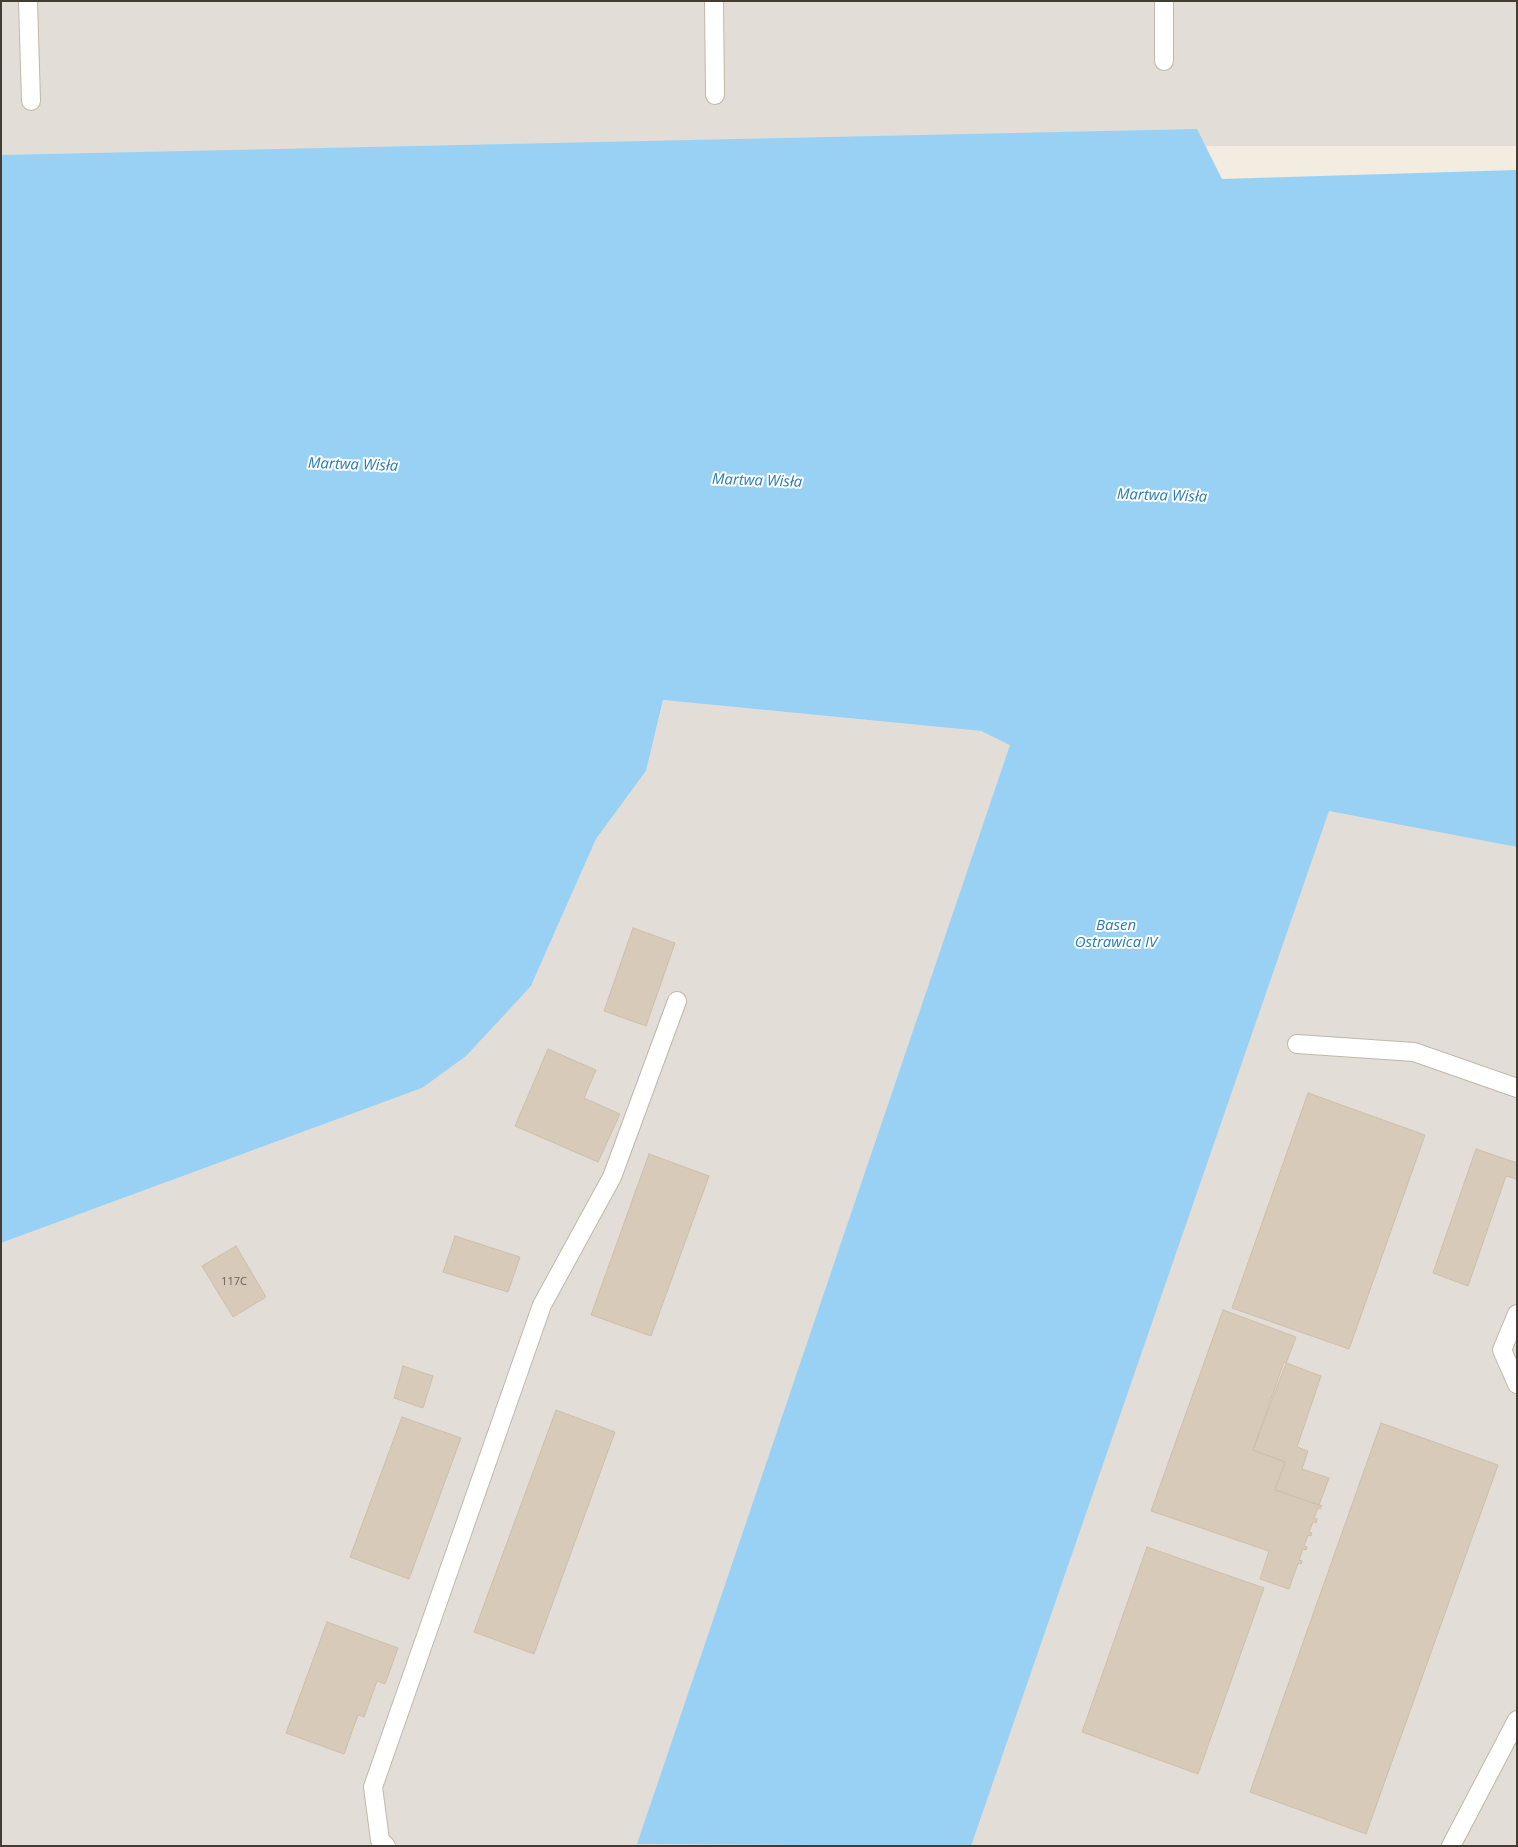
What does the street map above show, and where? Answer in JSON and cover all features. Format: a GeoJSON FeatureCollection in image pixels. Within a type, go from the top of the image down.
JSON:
{"type":"FeatureCollection","features":[{"type":"Feature","properties":{"kind":"lane"},"geometry":{"type":"LineString","coordinates":[[28,1],[31,101]]}},
{"type":"Feature","properties":{"kind":"lane"},"geometry":{"type":"LineString","coordinates":[[714,1],[715,95]]}},
{"type":"Feature","properties":{"kind":"lane"},"geometry":{"type":"LineString","coordinates":[[1164,1],[1164,60]]}},
{"type":"Feature","properties":{"kind":"lane"},"geometry":{"type":"LineString","coordinates":[[386,1846],[380,1840],[373,1787],[542,1305],[612,1177],[677,1000]]}},
{"type":"Feature","properties":{"kind":"lane"},"geometry":{"type":"LineString","coordinates":[[1297,1044],[1414,1052],[1517,1088]]}},
{"type":"Feature","properties":{"kind":"lane"},"geometry":{"type":"LineString","coordinates":[[1517,1314],[1502,1350],[1517,1384]]}},
{"type":"Feature","properties":{"kind":"lane"},"geometry":{"type":"LineString","coordinates":[[1451,1846],[1517,1720]]}},
{"type":"Feature","properties":{"kind":"shaded area"},"geometry":{"type":"Polygon","coordinates":[[[1,1],[1517,1],[1517,146],[1150,146],[1,156],[1,1]]]}},
{"type":"Feature","properties":{"kind":"shaded area"},"geometry":{"type":"Polygon","coordinates":[[[663,700],[981,731],[1010,744],[1517,847],[1517,1846],[1,1846],[1,1243],[422,1088],[531,986],[596,839],[646,771],[663,700]]]}},
{"type":"Feature","properties":{"kind":"water"},"geometry":{"type":"Polygon","coordinates":[[[1197,129],[1222,179],[1517,170],[1517,847],[1329,811],[971,1846],[637,1844],[1010,745],[981,731],[663,700],[646,771],[596,839],[531,986],[466,1056],[422,1088],[1,1243],[1,155],[1197,129]]]}},
{"type":"Feature","properties":{"kind":"building"},"geometry":{"type":"Polygon","coordinates":[[[633,928],[675,943],[646,1026],[604,1011],[633,928]]]}},
{"type":"Feature","properties":{"kind":"building"},"geometry":{"type":"Polygon","coordinates":[[[548,1049],[596,1070],[584,1098],[620,1114],[598,1162],[515,1126],[548,1049]]]}},
{"type":"Feature","properties":{"kind":"building"},"geometry":{"type":"Polygon","coordinates":[[[1308,1093],[1425,1135],[1349,1349],[1232,1308],[1308,1093]]]}},
{"type":"Feature","properties":{"kind":"building"},"geometry":{"type":"Polygon","coordinates":[[[1476,1149],[1517,1163],[1517,1179],[1506,1176],[1468,1286],[1433,1273],[1476,1149]]]}},
{"type":"Feature","properties":{"kind":"building"},"geometry":{"type":"Polygon","coordinates":[[[649,1154],[709,1176],[651,1336],[591,1315],[649,1154]]]}},
{"type":"Feature","properties":{"kind":"building"},"geometry":{"type":"Polygon","coordinates":[[[455,1236],[520,1257],[508,1292],[443,1272],[455,1236]]]}},
{"type":"Feature","properties":{"kind":"building"},"geometry":{"type":"Polygon","coordinates":[[[236,1246],[266,1297],[233,1317],[202,1266],[236,1246]]]}},
{"type":"Feature","properties":{"kind":"building"},"geometry":{"type":"Polygon","coordinates":[[[1223,1310],[1296,1337],[1253,1450],[1285,1462],[1275,1490],[1322,1506],[1320,1509],[1318,1508],[1314,1518],[1317,1519],[1316,1523],[1313,1522],[1309,1532],[1312,1533],[1311,1536],[1308,1535],[1304,1546],[1307,1547],[1306,1550],[1303,1549],[1299,1560],[1302,1561],[1301,1564],[1298,1563],[1289,1589],[1260,1579],[1269,1551],[1151,1511],[1223,1310]]]}},
{"type":"Feature","properties":{"kind":"building"},"geometry":{"type":"Polygon","coordinates":[[[1284,1362],[1321,1376],[1297,1447],[1308,1451],[1302,1469],[1329,1478],[1319,1505],[1275,1490],[1285,1462],[1253,1450],[1284,1362]]]}},
{"type":"Feature","properties":{"kind":"building"},"geometry":{"type":"Polygon","coordinates":[[[403,1366],[433,1376],[423,1408],[394,1398],[403,1366]]]}},
{"type":"Feature","properties":{"kind":"building"},"geometry":{"type":"Polygon","coordinates":[[[556,1410],[615,1432],[534,1654],[474,1632],[556,1410]]]}},
{"type":"Feature","properties":{"kind":"building"},"geometry":{"type":"Polygon","coordinates":[[[402,1417],[461,1438],[409,1579],[350,1557],[402,1417]]]}},
{"type":"Feature","properties":{"kind":"building"},"geometry":{"type":"Polygon","coordinates":[[[1381,1423],[1498,1465],[1366,1834],[1250,1792],[1381,1423]]]}},
{"type":"Feature","properties":{"kind":"building"},"geometry":{"type":"Polygon","coordinates":[[[1147,1547],[1264,1588],[1198,1774],[1082,1732],[1147,1547]]]}},
{"type":"Feature","properties":{"kind":"building"},"geometry":{"type":"Polygon","coordinates":[[[327,1622],[398,1648],[385,1684],[377,1681],[364,1717],[358,1715],[344,1754],[286,1733],[327,1622]]]}},
{"type":"Feature","properties":{"kind":"water label","name":"Martwa Wisła"},"geometry":{"type":"Point","coordinates":[353,465]}},
{"type":"Feature","properties":{"kind":"water label","name":"Martwa Wisła"},"geometry":{"type":"Point","coordinates":[757,481]}},
{"type":"Feature","properties":{"kind":"water label","name":"Martwa Wisła"},"geometry":{"type":"Point","coordinates":[1162,496]}},
{"type":"Feature","properties":{"kind":"water label","name":"Basen Ostrawica IV"},"geometry":{"type":"Point","coordinates":[1116,934]}}]}
